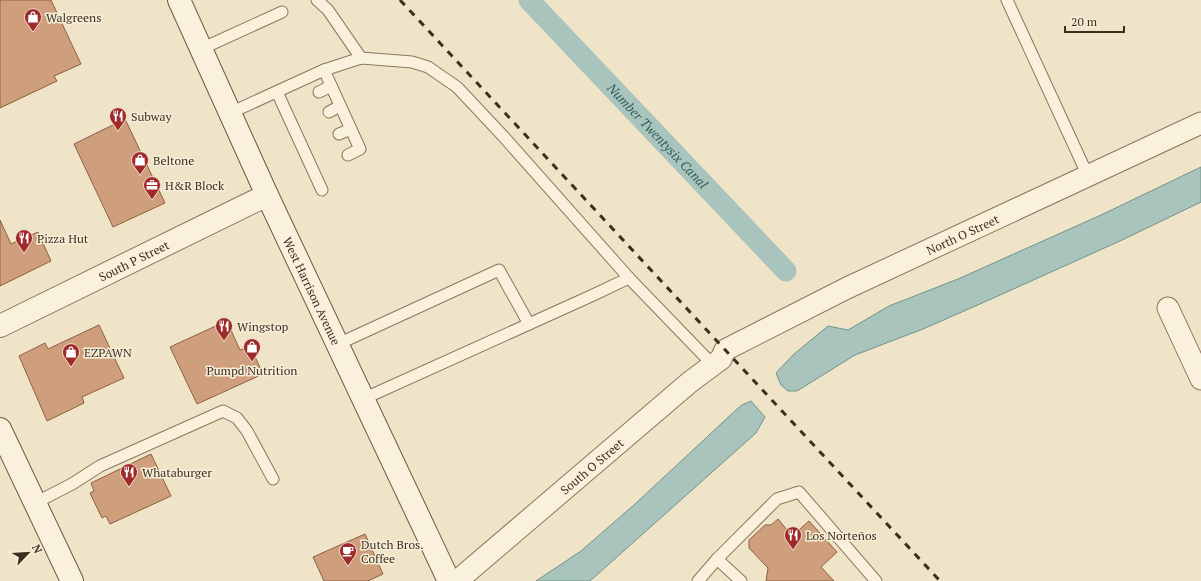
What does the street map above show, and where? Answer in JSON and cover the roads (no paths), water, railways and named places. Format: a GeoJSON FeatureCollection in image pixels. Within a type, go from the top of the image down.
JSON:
{"type":"FeatureCollection","features":[{"type":"Feature","properties":{"kind":"main road","name":"West Harrison Avenue"},"geometry":{"type":"LineString","coordinates":[[179,0],[267,195],[449,581]]}},
{"type":"Feature","properties":{"kind":"main road","name":"South P Street"},"geometry":{"type":"LineString","coordinates":[[0,326],[267,195]]}},
{"type":"Feature","properties":{"kind":"main road"},"geometry":{"type":"LineString","coordinates":[[0,429],[72,581]]}},
{"type":"Feature","properties":{"kind":"street","name":"North O Street"},"geometry":{"type":"LineString","coordinates":[[719,358],[848,288],[1201,123]]}},
{"type":"Feature","properties":{"kind":"street"},"geometry":{"type":"LineString","coordinates":[[1168,308],[1201,379]]}},
{"type":"Feature","properties":{"kind":"street","name":"South O Street"},"geometry":{"type":"LineString","coordinates":[[457,581],[719,358]]}},
{"type":"Feature","properties":{"kind":"lane"},"geometry":{"type":"LineString","coordinates":[[317,0],[328,10],[361,58]]}},
{"type":"Feature","properties":{"kind":"lane"},"geometry":{"type":"LineString","coordinates":[[1007,0],[1088,176]]}},
{"type":"Feature","properties":{"kind":"lane"},"geometry":{"type":"LineString","coordinates":[[201,49],[282,12]]}},
{"type":"Feature","properties":{"kind":"lane"},"geometry":{"type":"LineString","coordinates":[[230,113],[324,70],[361,58],[412,62],[428,67],[457,87],[503,136],[629,278],[719,358]]}},
{"type":"Feature","properties":{"kind":"lane"},"geometry":{"type":"LineString","coordinates":[[324,70],[360,149],[348,155]]}},
{"type":"Feature","properties":{"kind":"lane"},"geometry":{"type":"LineString","coordinates":[[319,92],[331,86]]}},
{"type":"Feature","properties":{"kind":"lane"},"geometry":{"type":"LineString","coordinates":[[277,92],[289,106],[318,169],[322,190]]}},
{"type":"Feature","properties":{"kind":"lane"},"geometry":{"type":"LineString","coordinates":[[329,112],[340,106]]}},
{"type":"Feature","properties":{"kind":"lane"},"geometry":{"type":"LineString","coordinates":[[339,134],[351,129]]}},
{"type":"Feature","properties":{"kind":"lane"},"geometry":{"type":"LineString","coordinates":[[338,344],[499,270],[529,324]]}},
{"type":"Feature","properties":{"kind":"lane"},"geometry":{"type":"LineString","coordinates":[[363,399],[629,278]]}},
{"type":"Feature","properties":{"kind":"lane"},"geometry":{"type":"LineString","coordinates":[[35,503],[72,484],[100,466],[223,411],[237,418],[247,431],[273,479]]}},
{"type":"Feature","properties":{"kind":"lane"},"geometry":{"type":"LineString","coordinates":[[698,581],[717,559],[777,499],[799,492],[876,581]]}},
{"type":"Feature","properties":{"kind":"lane"},"geometry":{"type":"LineString","coordinates":[[717,559],[740,581]]}},
{"type":"Feature","properties":{"kind":"water"},"geometry":{"type":"Polygon","coordinates":[[[1201,167],[1201,202],[1120,241],[989,300],[923,329],[855,355],[797,391],[788,391],[781,385],[776,373],[793,355],[828,326],[848,330],[889,306],[958,279],[1101,215],[1201,167]]]}},
{"type":"Feature","properties":{"kind":"water"},"geometry":{"type":"Polygon","coordinates":[[[751,401],[765,417],[756,433],[590,581],[536,581],[581,551],[635,504],[736,410],[742,405],[751,401]]]}},
{"type":"Feature","properties":{"kind":"waterway","name":"Number Twentysix Canal"},"geometry":{"type":"LineString","coordinates":[[529,0],[786,271]]}},
{"type":"Feature","properties":{"kind":"railway"},"geometry":{"type":"LineString","coordinates":[[400,0],[940,581]]}},
{"type":"Feature","properties":{"kind":"place","name":"Walgreens"},"geometry":{"type":"Point","coordinates":[33,32]}},
{"type":"Feature","properties":{"kind":"place","name":"Subway"},"geometry":{"type":"Point","coordinates":[118,131]}},
{"type":"Feature","properties":{"kind":"place","name":"Beltone"},"geometry":{"type":"Point","coordinates":[140,175]}},
{"type":"Feature","properties":{"kind":"place","name":"H&R Block"},"geometry":{"type":"Point","coordinates":[152,200]}},
{"type":"Feature","properties":{"kind":"place","name":"Pizza Hut"},"geometry":{"type":"Point","coordinates":[24,253]}},
{"type":"Feature","properties":{"kind":"place","name":"Wingstop"},"geometry":{"type":"Point","coordinates":[224,341]}},
{"type":"Feature","properties":{"kind":"place","name":"Pumpd Nutrition"},"geometry":{"type":"Point","coordinates":[252,362]}},
{"type":"Feature","properties":{"kind":"place","name":"EZPAWN"},"geometry":{"type":"Point","coordinates":[71,367]}},
{"type":"Feature","properties":{"kind":"place","name":"Whataburger"},"geometry":{"type":"Point","coordinates":[129,487]}},
{"type":"Feature","properties":{"kind":"place","name":"Los Norteños"},"geometry":{"type":"Point","coordinates":[793,550]}},
{"type":"Feature","properties":{"kind":"place","name":"Dutch Bros. Coffee"},"geometry":{"type":"Point","coordinates":[348,566]}}]}
